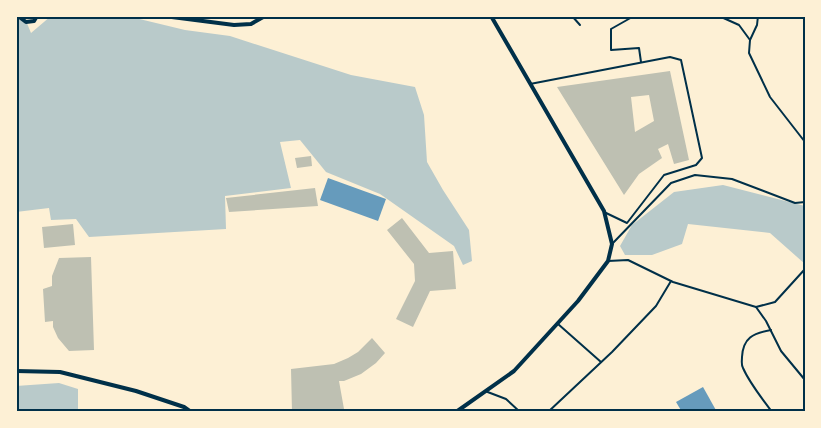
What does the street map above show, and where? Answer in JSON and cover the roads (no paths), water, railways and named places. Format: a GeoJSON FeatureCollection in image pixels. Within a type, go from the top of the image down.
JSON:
{"type":"FeatureCollection","features":[{"type":"Feature","properties":{"kind":"street"},"geometry":{"type":"LineString","coordinates":[[18,16],[26,22],[34,22],[37,16]]}},
{"type":"Feature","properties":{"kind":"street"},"geometry":{"type":"LineString","coordinates":[[164,16],[234,25],[251,24],[265,16]]}},
{"type":"Feature","properties":{"kind":"street"},"geometry":{"type":"LineString","coordinates":[[456,412],[514,371],[578,300],[608,261],[612,244],[604,211],[491,16]]}},
{"type":"Feature","properties":{"kind":"street"},"geometry":{"type":"LineString","coordinates":[[16,371],[60,372],[136,391],[184,407],[191,412]]}},
{"type":"Feature","properties":{"kind":"lane"},"geometry":{"type":"LineString","coordinates":[[572,16],[580,25]]}},
{"type":"Feature","properties":{"kind":"lane"},"geometry":{"type":"LineString","coordinates":[[634,16],[611,30],[611,50],[639,48],[641,63]]}},
{"type":"Feature","properties":{"kind":"lane"},"geometry":{"type":"LineString","coordinates":[[719,16],[739,25],[750,40]]}},
{"type":"Feature","properties":{"kind":"lane"},"geometry":{"type":"LineString","coordinates":[[758,16],[757,25],[750,40],[749,53],[770,97],[805,142]]}},
{"type":"Feature","properties":{"kind":"lane"},"geometry":{"type":"LineString","coordinates":[[530,84],[670,57],[681,60],[702,158],[696,165],[664,175],[627,223],[604,211]]}},
{"type":"Feature","properties":{"kind":"lane"},"geometry":{"type":"LineString","coordinates":[[612,244],[671,183],[695,174],[732,179],[795,203],[805,202]]}},
{"type":"Feature","properties":{"kind":"lane"},"geometry":{"type":"LineString","coordinates":[[608,261],[628,260],[671,281],[756,307],[775,302],[805,269]]}},
{"type":"Feature","properties":{"kind":"lane"},"geometry":{"type":"LineString","coordinates":[[548,412],[656,306],[671,281]]}},
{"type":"Feature","properties":{"kind":"lane"},"geometry":{"type":"LineString","coordinates":[[756,307],[766,321],[781,351],[805,380]]}},
{"type":"Feature","properties":{"kind":"lane"},"geometry":{"type":"LineString","coordinates":[[557,324],[601,362]]}},
{"type":"Feature","properties":{"kind":"lane"},"geometry":{"type":"LineString","coordinates":[[770,330],[749,337],[743,348],[742,366],[772,412]]}},
{"type":"Feature","properties":{"kind":"lane"},"geometry":{"type":"LineString","coordinates":[[485,391],[506,399],[520,412]]}},
{"type":"Feature","properties":{"kind":"water"},"geometry":{"type":"Polygon","coordinates":[[[328,178],[386,199],[378,221],[320,200],[328,178]]]}},
{"type":"Feature","properties":{"kind":"water"},"geometry":{"type":"Polygon","coordinates":[[[703,387],[717,412],[682,412],[676,402],[703,387]]]}}]}
